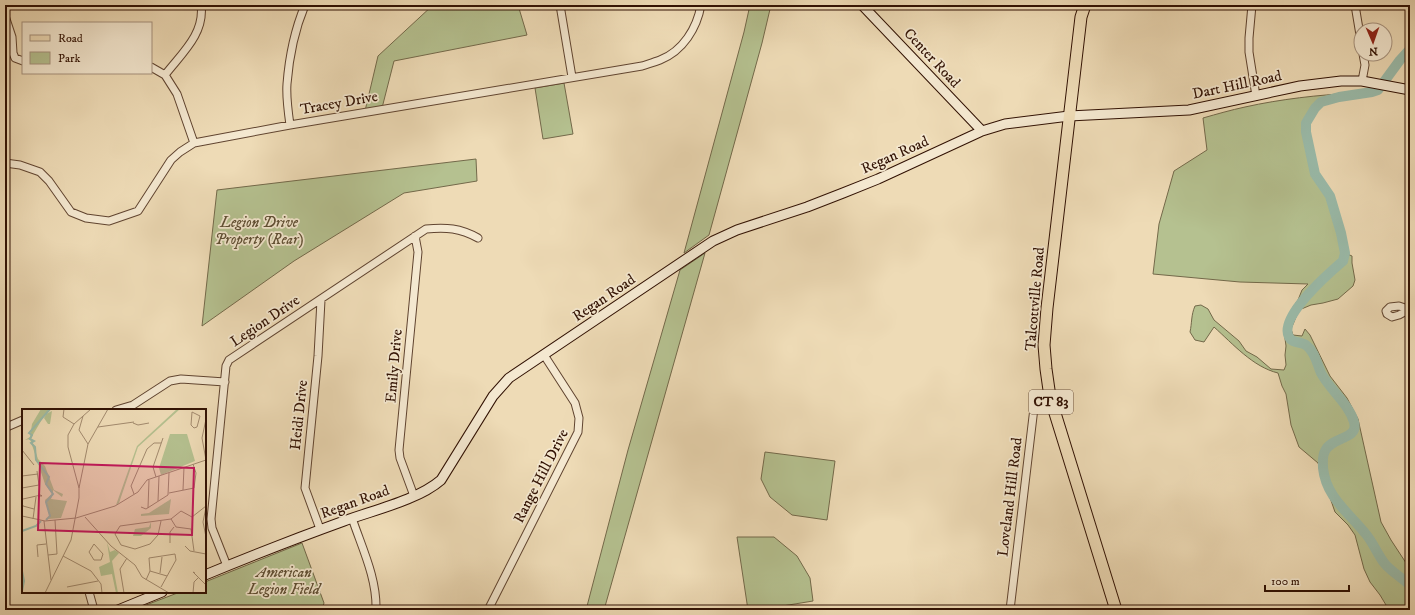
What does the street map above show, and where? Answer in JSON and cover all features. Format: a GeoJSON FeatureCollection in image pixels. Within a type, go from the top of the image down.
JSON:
{"type":"FeatureCollection","features":[{"type":"Feature","properties":{"kind":"main road","name":"Talcottville Road"},"geometry":{"type":"LineString","coordinates":[[1085,5],[1081,17],[1069,116],[1044,345],[1050,397],[1116,610]]}},
{"type":"Feature","properties":{"kind":"street"},"geometry":{"type":"LineString","coordinates":[[165,74],[195,37],[200,25],[201,5]]}},
{"type":"Feature","properties":{"kind":"street"},"geometry":{"type":"LineString","coordinates":[[290,124],[287,84],[292,51],[300,17],[305,5]]}},
{"type":"Feature","properties":{"kind":"street"},"geometry":{"type":"LineString","coordinates":[[560,5],[572,77]]}},
{"type":"Feature","properties":{"kind":"street","name":"Tracey Drive"},"geometry":{"type":"LineString","coordinates":[[5,163],[20,165],[40,172],[49,181],[71,212],[86,218],[109,221],[138,211],[171,160],[194,143],[290,124],[642,66],[661,60],[683,44],[697,22],[701,5]]}},
{"type":"Feature","properties":{"kind":"street","name":"Center Road"},"geometry":{"type":"LineString","coordinates":[[862,5],[982,131]]}},
{"type":"Feature","properties":{"kind":"street"},"geometry":{"type":"LineString","coordinates":[[1252,5],[1249,52],[1256,96]]}},
{"type":"Feature","properties":{"kind":"street"},"geometry":{"type":"LineString","coordinates":[[1355,5],[1358,22]]}},
{"type":"Feature","properties":{"kind":"street"},"geometry":{"type":"LineString","coordinates":[[5,16],[12,37],[13,53],[15,58],[22,61]]}},
{"type":"Feature","properties":{"kind":"street"},"geometry":{"type":"LineString","coordinates":[[1362,81],[1365,62]]}},
{"type":"Feature","properties":{"kind":"street"},"geometry":{"type":"LineString","coordinates":[[152,68],[165,74],[177,94],[194,143]]}},
{"type":"Feature","properties":{"kind":"street","name":"Dart Hill Road"},"geometry":{"type":"LineString","coordinates":[[1069,116],[1189,110],[1300,86],[1341,81],[1362,81],[1410,90]]}},
{"type":"Feature","properties":{"kind":"street","name":"Regan Road"},"geometry":{"type":"LineString","coordinates":[[206,575],[320,529],[414,496],[431,488],[441,480],[492,396],[509,378],[713,241],[738,230],[807,207],[869,183],[982,131],[1005,124],[1069,116]]}},
{"type":"Feature","properties":{"kind":"street","name":"Legion Drive"},"geometry":{"type":"LineString","coordinates":[[227,566],[212,528],[211,519],[226,366],[229,360],[426,229],[444,228],[467,232],[478,238]]}},
{"type":"Feature","properties":{"kind":"street","name":"Emily Drive"},"geometry":{"type":"LineString","coordinates":[[414,496],[400,458],[399,450],[418,252],[415,236]]}},
{"type":"Feature","properties":{"kind":"street","name":"Heidi Drive"},"geometry":{"type":"LineString","coordinates":[[320,529],[305,488],[318,356],[321,300]]}},
{"type":"Feature","properties":{"kind":"street","name":"Range Hill Drive"},"geometry":{"type":"LineString","coordinates":[[488,610],[578,432],[579,418],[575,403],[544,355]]}},
{"type":"Feature","properties":{"kind":"street"},"geometry":{"type":"LineString","coordinates":[[120,409],[134,405],[170,381],[181,379],[225,382]]}},
{"type":"Feature","properties":{"kind":"street","name":"Loveland Hill Road"},"geometry":{"type":"LineString","coordinates":[[1010,610],[1034,408],[1039,399],[1050,397]]}},
{"type":"Feature","properties":{"kind":"street"},"geometry":{"type":"LineString","coordinates":[[5,429],[22,420]]}},
{"type":"Feature","properties":{"kind":"street"},"geometry":{"type":"LineString","coordinates":[[352,518],[370,568],[375,587],[376,610]]}},
{"type":"Feature","properties":{"kind":"street"},"geometry":{"type":"LineString","coordinates":[[89,593],[94,610]]}},
{"type":"Feature","properties":{"kind":"street"},"geometry":{"type":"LineString","coordinates":[[118,610],[160,593]]}},
{"type":"Feature","properties":{"kind":"green space"},"geometry":{"type":"Polygon","coordinates":[[[433,5],[518,5],[527,35],[394,61],[382,108],[365,111],[378,56],[433,5]]]}},
{"type":"Feature","properties":{"kind":"green space"},"geometry":{"type":"Polygon","coordinates":[[[750,5],[771,5],[762,43],[709,235],[684,253],[744,32],[750,5]]]}},
{"type":"Feature","properties":{"kind":"green space"},"geometry":{"type":"Polygon","coordinates":[[[564,83],[573,134],[543,139],[535,88],[564,83]]]}},
{"type":"Feature","properties":{"kind":"green space"},"geometry":{"type":"Polygon","coordinates":[[[1357,94],[1321,102],[1307,119],[1305,126],[1315,174],[1331,201],[1341,233],[1345,253],[1352,256],[1355,280],[1353,286],[1338,299],[1311,305],[1299,310],[1291,329],[1293,335],[1302,336],[1305,329],[1310,335],[1330,376],[1347,398],[1358,419],[1381,522],[1410,569],[1410,610],[1389,610],[1370,582],[1364,569],[1355,535],[1348,525],[1335,512],[1318,463],[1299,447],[1291,425],[1286,394],[1278,373],[1260,366],[1214,327],[1204,342],[1195,340],[1190,332],[1195,306],[1201,305],[1208,309],[1214,320],[1239,341],[1246,351],[1257,357],[1271,369],[1284,370],[1286,365],[1284,331],[1286,322],[1302,290],[1308,284],[1240,282],[1153,274],[1159,224],[1174,171],[1207,150],[1203,118],[1240,108],[1272,102],[1313,96],[1357,94]]]}},
{"type":"Feature","properties":{"kind":"green space","name":"Legion Drive Property (Rear)"},"geometry":{"type":"Polygon","coordinates":[[[476,159],[477,181],[404,193],[294,261],[202,326],[217,190],[476,159]]]}},
{"type":"Feature","properties":{"kind":"green space"},"geometry":{"type":"Polygon","coordinates":[[[705,253],[604,610],[586,610],[628,450],[680,270],[705,253]]]}},
{"type":"Feature","properties":{"kind":"green space"},"geometry":{"type":"Polygon","coordinates":[[[765,452],[835,461],[827,520],[792,515],[770,497],[761,479],[765,452]]]}},
{"type":"Feature","properties":{"kind":"green space"},"geometry":{"type":"Polygon","coordinates":[[[737,537],[774,537],[797,556],[810,578],[813,601],[758,610],[748,610],[737,537]]]}},
{"type":"Feature","properties":{"kind":"green space","name":"American Legion Field"},"geometry":{"type":"Polygon","coordinates":[[[302,543],[324,603],[322,610],[133,610],[177,593],[206,593],[206,582],[302,543]]]}},
{"type":"Feature","properties":{"kind":"green space"},"geometry":{"type":"Polygon","coordinates":[[[716,606],[716,610],[682,610],[716,606]]]}},
{"type":"Feature","properties":{"kind":"waterway"},"geometry":{"type":"LineString","coordinates":[[1410,49],[1378,90],[1321,102],[1315,108],[1306,123],[1306,132],[1315,174],[1330,196],[1341,233],[1345,253],[1343,261],[1317,285],[1298,307],[1291,318],[1288,328],[1289,337],[1292,341],[1305,344],[1312,351],[1321,373],[1344,403],[1352,415],[1354,422],[1353,432],[1328,446],[1324,453],[1323,468],[1328,487],[1339,504],[1368,537],[1385,564],[1410,585]]}}]}
